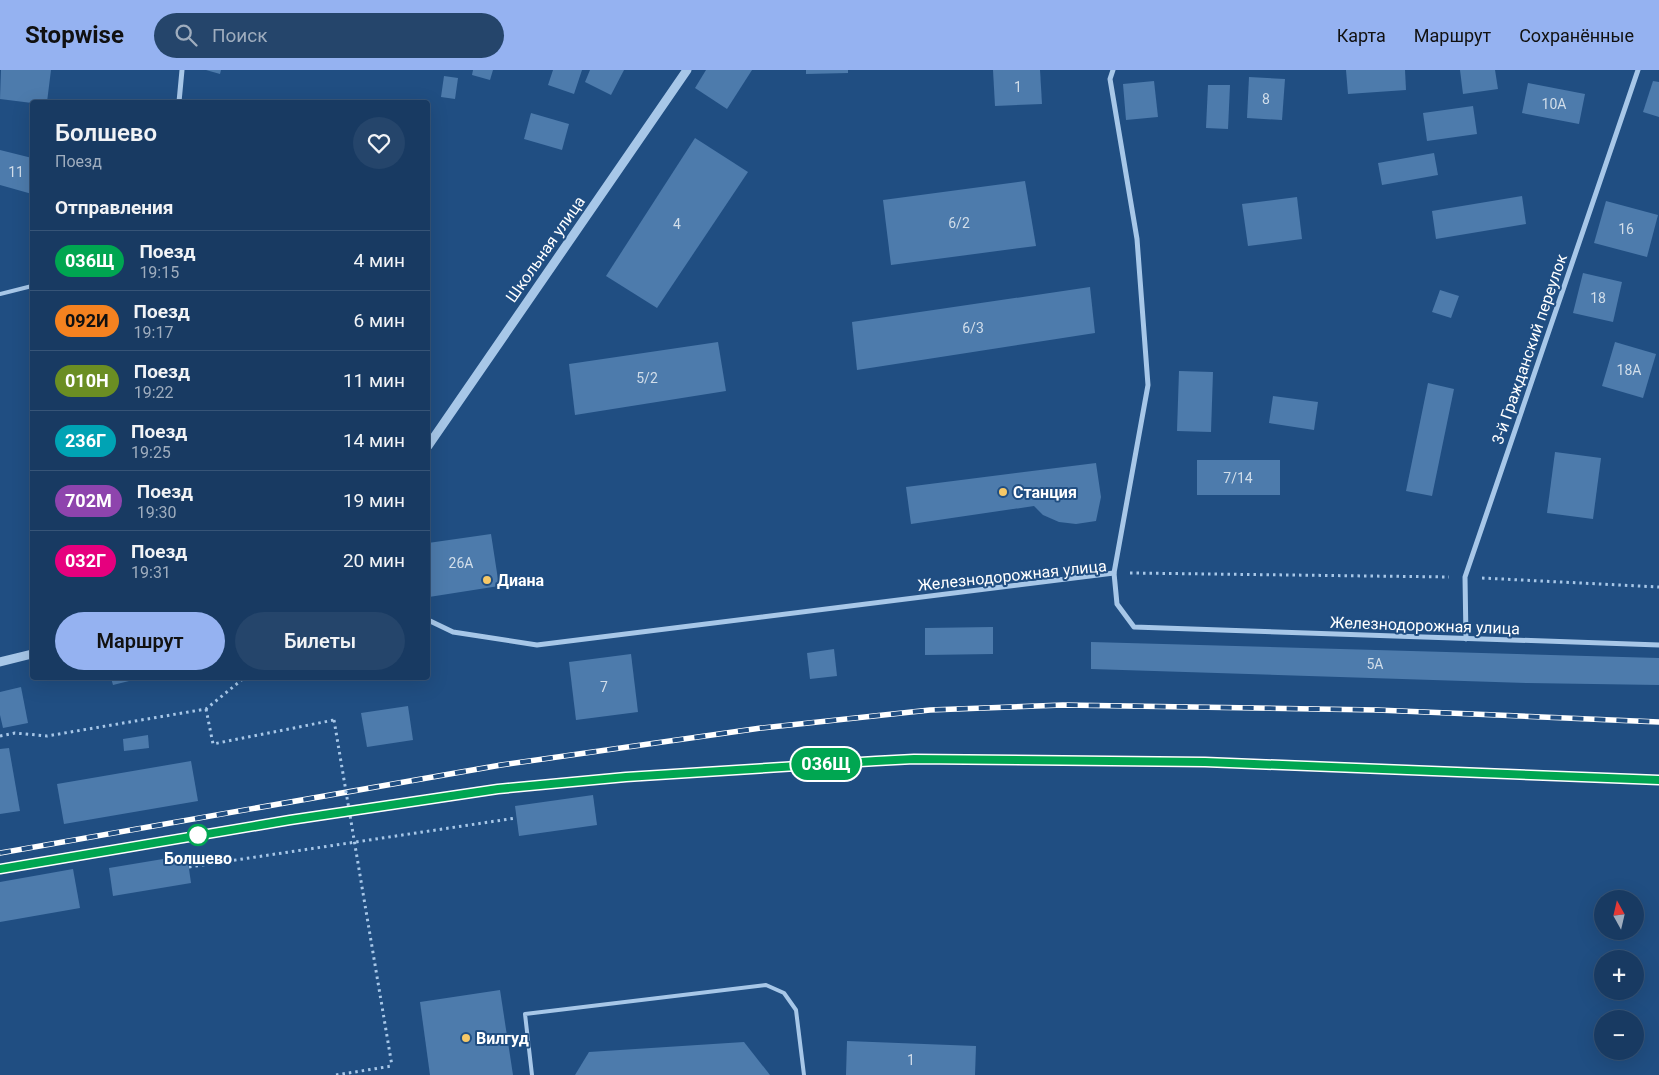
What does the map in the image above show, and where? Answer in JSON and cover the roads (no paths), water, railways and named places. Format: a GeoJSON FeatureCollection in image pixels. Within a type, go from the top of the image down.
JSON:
{"type":"FeatureCollection","features":[{"type":"Feature","properties":{"kind":"street"},"geometry":{"type":"LineString","coordinates":[[179,100],[182,70]]}},
{"type":"Feature","properties":{"kind":"street","name":"Школьная улица"},"geometry":{"type":"LineString","coordinates":[[430,443],[688,70]]}},
{"type":"Feature","properties":{"kind":"street"},"geometry":{"type":"LineString","coordinates":[[1113,70],[1110,79],[1137,239],[1148,384],[1114,573]]}},
{"type":"Feature","properties":{"kind":"street","name":"3-й Гражданский переулок"},"geometry":{"type":"LineString","coordinates":[[1466,639],[1465,577],[1638,70]]}},
{"type":"Feature","properties":{"kind":"street","name":"Железнодорожная улица"},"geometry":{"type":"LineString","coordinates":[[430,621],[453,632],[537,645],[1114,573],[1117,604],[1134,627],[1659,645]]}},
{"type":"Feature","properties":{"kind":"street"},"geometry":{"type":"LineString","coordinates":[[0,662],[30,654]]}},
{"type":"Feature","properties":{"kind":"lane"},"geometry":{"type":"LineString","coordinates":[[0,294],[30,286]]}},
{"type":"Feature","properties":{"kind":"lane"},"geometry":{"type":"LineString","coordinates":[[532,1075],[525,1014],[766,985],[784,993],[796,1010],[804,1075]]}},
{"type":"Feature","properties":{"kind":"railway"},"geometry":{"type":"LineString","coordinates":[[0,853],[501,765],[761,728],[930,710],[1063,705],[1377,710],[1659,722]]}},
{"type":"Feature","properties":{"kind":"railway"},"geometry":{"type":"LineString","coordinates":[[0,869],[290,820],[498,789],[626,777],[914,759],[1205,762],[1659,780]]}},
{"type":"Feature","properties":{"kind":"train","name":"036Щ"},"geometry":{"type":"LineString","coordinates":[[0,869],[290,820],[498,789],[626,777],[876,761],[914,759],[1205,762],[1659,780]]}},
{"type":"Feature","properties":{"kind":"place","name":"Станция"},"geometry":{"type":"Point","coordinates":[1003,492]}},
{"type":"Feature","properties":{"kind":"place","name":"Диана"},"geometry":{"type":"Point","coordinates":[487,580]}},
{"type":"Feature","properties":{"kind":"place","name":"Болшево"},"geometry":{"type":"Point","coordinates":[198,835]}},
{"type":"Feature","properties":{"kind":"place","name":"Вилгуд"},"geometry":{"type":"Point","coordinates":[466,1038]}}]}
